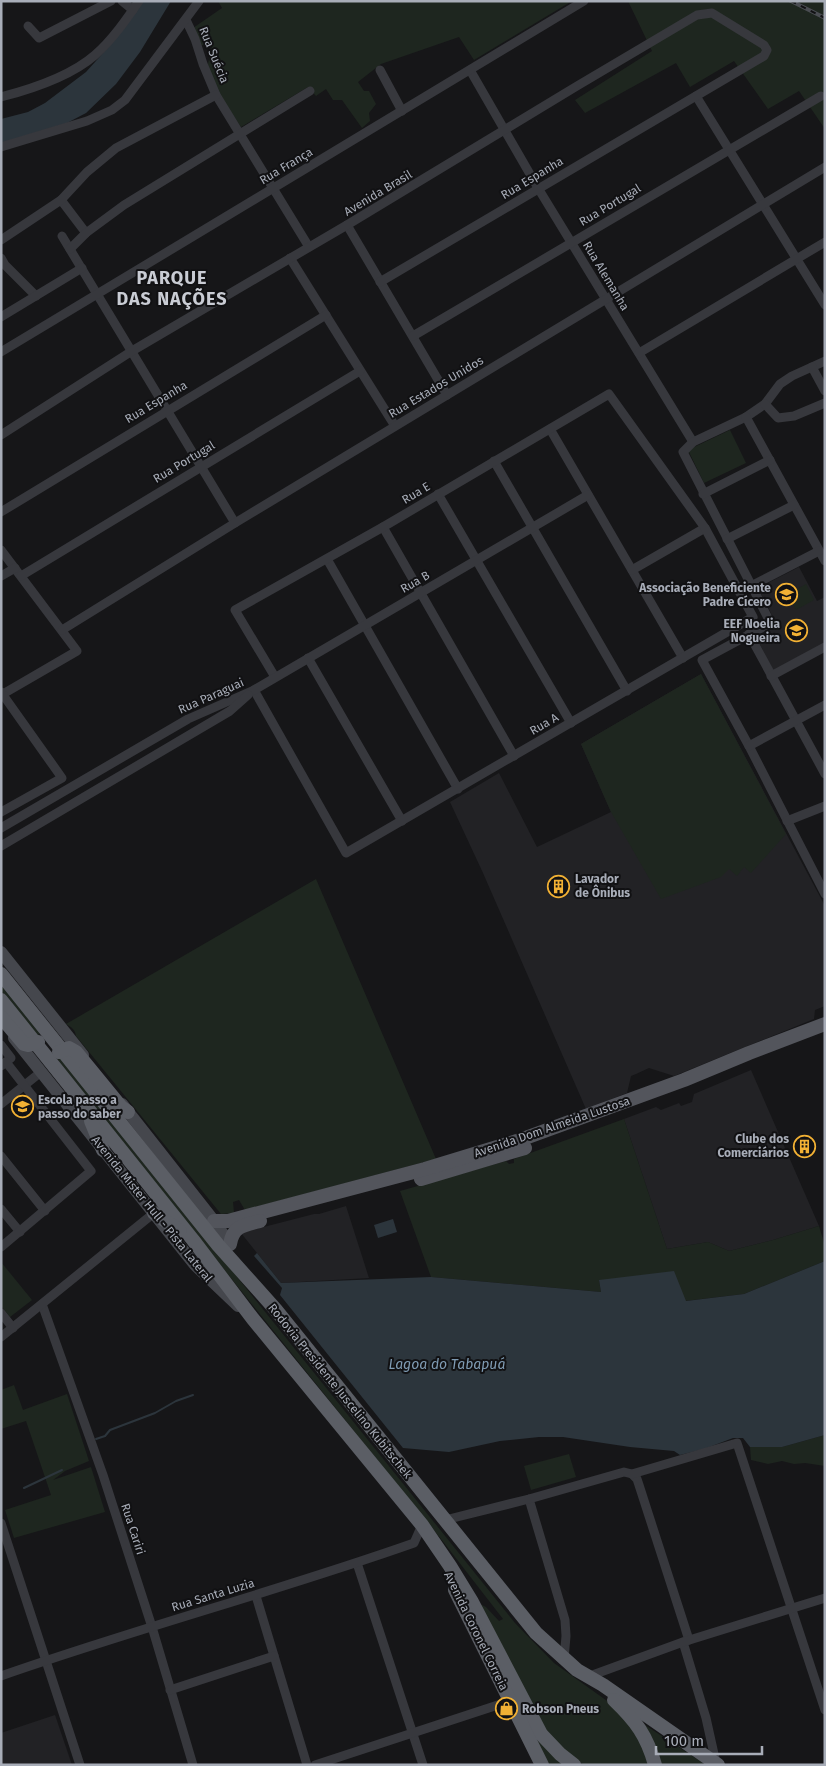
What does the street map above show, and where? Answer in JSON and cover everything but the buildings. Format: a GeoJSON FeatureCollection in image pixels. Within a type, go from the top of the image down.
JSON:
{"type":"FeatureCollection","features":[{"type":"Feature","properties":{"kind":"highway","name":"Rodovia Presidente Juscelino Kubitschek"},"geometry":{"type":"LineString","coordinates":[[1,974],[218,1245],[276,1310],[525,1620],[564,1660],[717,1764]]}},
{"type":"Feature","properties":{"kind":"highway","name":"Rodovia Presidente Juscelino Kubitschek"},"geometry":{"type":"LineString","coordinates":[[1,1000],[36,1044],[45,1066],[82,1102],[193,1240],[253,1319],[422,1525],[472,1602],[542,1734],[560,1754],[574,1765]]}},
{"type":"Feature","properties":{"kind":"highway"},"geometry":{"type":"LineString","coordinates":[[1,1017],[24,1044],[36,1044],[48,1033]]}},
{"type":"Feature","properties":{"kind":"highway"},"geometry":{"type":"LineString","coordinates":[[45,1066],[62,1050],[69,1048],[76,1052],[121,1108],[128,1112]]}},
{"type":"Feature","properties":{"kind":"highway"},"geometry":{"type":"LineString","coordinates":[[82,1102],[103,1150]]}},
{"type":"Feature","properties":{"kind":"highway"},"geometry":{"type":"LineString","coordinates":[[154,1213],[193,1240]]}},
{"type":"Feature","properties":{"kind":"highway"},"geometry":{"type":"LineString","coordinates":[[230,1244],[268,1294],[276,1310]]}},
{"type":"Feature","properties":{"kind":"highway","name":"Avenida Coronel Correia"},"geometry":{"type":"LineString","coordinates":[[422,1525],[542,1765]]}},
{"type":"Feature","properties":{"kind":"highway"},"geometry":{"type":"LineString","coordinates":[[590,1678],[596,1686],[628,1713],[637,1725],[649,1744],[655,1765]]}},
{"type":"Feature","properties":{"kind":"main road"},"geometry":{"type":"LineString","coordinates":[[1,952],[214,1221],[230,1244]]}},
{"type":"Feature","properties":{"kind":"main road","name":"Avenida Mister Hull - Pista Lateral"},"geometry":{"type":"LineString","coordinates":[[1,1022],[45,1066],[103,1150],[195,1265],[253,1319]]}},
{"type":"Feature","properties":{"kind":"main road","name":"Avenida Dom Almeida Lustosa"},"geometry":{"type":"LineString","coordinates":[[685,1084],[749,1052],[825,1024]]}},
{"type":"Feature","properties":{"kind":"main road","name":"Avenida Dom Almeida Lustosa"},"geometry":{"type":"LineString","coordinates":[[214,1221],[244,1221],[506,1155],[685,1084],[825,1033]]}},
{"type":"Feature","properties":{"kind":"main road"},"geometry":{"type":"LineString","coordinates":[[230,1244],[232,1236],[244,1221]]}},
{"type":"Feature","properties":{"kind":"street"},"geometry":{"type":"LineString","coordinates":[[28,26],[39,38],[112,1]]}},
{"type":"Feature","properties":{"kind":"street"},"geometry":{"type":"LineString","coordinates":[[122,1],[133,10]]}},
{"type":"Feature","properties":{"kind":"street"},"geometry":{"type":"LineString","coordinates":[[1,97],[45,84],[93,56],[102,49],[139,1]]}},
{"type":"Feature","properties":{"kind":"street"},"geometry":{"type":"LineString","coordinates":[[186,20],[199,1]]}},
{"type":"Feature","properties":{"kind":"street","name":"Rua França"},"geometry":{"type":"LineString","coordinates":[[1,352],[584,1]]}},
{"type":"Feature","properties":{"kind":"street","name":"Avenida Brasil"},"geometry":{"type":"LineString","coordinates":[[1,435],[132,351],[505,131],[646,44],[697,16],[712,13],[719,16],[764,46],[767,50]]}},
{"type":"Feature","properties":{"kind":"street","name":"Rua Suécia"},"geometry":{"type":"LineString","coordinates":[[1,147],[99,117],[120,105],[186,20],[196,39],[203,64],[216,95],[309,247]]}},
{"type":"Feature","properties":{"kind":"street","name":"Rua Espanha"},"geometry":{"type":"LineString","coordinates":[[380,282],[764,56],[767,50]]}},
{"type":"Feature","properties":{"kind":"street"},"geometry":{"type":"LineString","coordinates":[[380,70],[402,110]]}},
{"type":"Feature","properties":{"kind":"street","name":"Rua Alemanha"},"geometry":{"type":"LineString","coordinates":[[470,70],[538,188],[693,442]]}},
{"type":"Feature","properties":{"kind":"street"},"geometry":{"type":"LineString","coordinates":[[70,249],[86,233],[124,204],[310,91]]}},
{"type":"Feature","properties":{"kind":"street"},"geometry":{"type":"LineString","coordinates":[[1,240],[60,200],[87,172],[116,148],[216,95]]}},
{"type":"Feature","properties":{"kind":"street"},"geometry":{"type":"LineString","coordinates":[[696,96],[825,306]]}},
{"type":"Feature","properties":{"kind":"street","name":"Rua Portugal"},"geometry":{"type":"LineString","coordinates":[[412,336],[821,96]]}},
{"type":"Feature","properties":{"kind":"street","name":"Rua Estados Unidos"},"geometry":{"type":"LineString","coordinates":[[62,630],[235,523],[825,167]]}},
{"type":"Feature","properties":{"kind":"street"},"geometry":{"type":"LineString","coordinates":[[60,200],[86,233]]}},
{"type":"Feature","properties":{"kind":"street"},"geometry":{"type":"LineString","coordinates":[[347,225],[447,395]]}},
{"type":"Feature","properties":{"kind":"street"},"geometry":{"type":"LineString","coordinates":[[62,236],[235,523]]}},
{"type":"Feature","properties":{"kind":"street"},"geometry":{"type":"LineString","coordinates":[[639,353],[825,242]]}},
{"type":"Feature","properties":{"kind":"street"},"geometry":{"type":"LineString","coordinates":[[1,258],[6,266],[36,296]]}},
{"type":"Feature","properties":{"kind":"street"},"geometry":{"type":"LineString","coordinates":[[290,258],[395,426]]}},
{"type":"Feature","properties":{"kind":"street"},"geometry":{"type":"LineString","coordinates":[[1,317],[82,268]]}},
{"type":"Feature","properties":{"kind":"street","name":"Rua Espanha"},"geometry":{"type":"LineString","coordinates":[[1,512],[326,315]]}},
{"type":"Feature","properties":{"kind":"street"},"geometry":{"type":"LineString","coordinates":[[825,361],[792,376],[780,384],[765,404],[746,417],[693,442],[685,448],[684,455],[768,618],[765,626],[702,660],[749,746],[825,894]]}},
{"type":"Feature","properties":{"kind":"street"},"geometry":{"type":"LineString","coordinates":[[812,367],[825,391]]}},
{"type":"Feature","properties":{"kind":"street","name":"Rua Portugal"},"geometry":{"type":"LineString","coordinates":[[22,576],[360,371]]}},
{"type":"Feature","properties":{"kind":"street","name":"Rua E"},"geometry":{"type":"LineString","coordinates":[[275,677],[235,610],[383,527],[609,394],[705,528]]}},
{"type":"Feature","properties":{"kind":"street"},"geometry":{"type":"LineString","coordinates":[[765,404],[778,418],[794,416],[825,403]]}},
{"type":"Feature","properties":{"kind":"street"},"geometry":{"type":"LineString","coordinates":[[746,417],[825,561]]}},
{"type":"Feature","properties":{"kind":"street"},"geometry":{"type":"LineString","coordinates":[[550,429],[683,658]]}},
{"type":"Feature","properties":{"kind":"street"},"geometry":{"type":"LineString","coordinates":[[703,494],[770,460]]}},
{"type":"Feature","properties":{"kind":"street"},"geometry":{"type":"LineString","coordinates":[[494,461],[627,691]]}},
{"type":"Feature","properties":{"kind":"street"},"geometry":{"type":"LineString","coordinates":[[438,494],[571,723]]}},
{"type":"Feature","properties":{"kind":"street","name":"Rua B"},"geometry":{"type":"LineString","coordinates":[[254,690],[588,495]]}},
{"type":"Feature","properties":{"kind":"street"},"geometry":{"type":"LineString","coordinates":[[727,539],[794,505]]}},
{"type":"Feature","properties":{"kind":"street"},"geometry":{"type":"LineString","coordinates":[[383,527],[514,756]]}},
{"type":"Feature","properties":{"kind":"street"},"geometry":{"type":"LineString","coordinates":[[632,570],[705,528]]}},
{"type":"Feature","properties":{"kind":"street","name":"Rua A"},"geometry":{"type":"LineString","coordinates":[[254,690],[346,853],[753,617],[705,528]]}},
{"type":"Feature","properties":{"kind":"street"},"geometry":{"type":"LineString","coordinates":[[1,550],[77,651],[2,694],[62,778],[1,812]]}},
{"type":"Feature","properties":{"kind":"street"},"geometry":{"type":"LineString","coordinates":[[751,586],[819,550]]}},
{"type":"Feature","properties":{"kind":"street"},"geometry":{"type":"LineString","coordinates":[[327,559],[458,789]]}},
{"type":"Feature","properties":{"kind":"street"},"geometry":{"type":"LineString","coordinates":[[1,576],[15,568]]}},
{"type":"Feature","properties":{"kind":"street"},"geometry":{"type":"LineString","coordinates":[[749,634],[823,768]]}},
{"type":"Feature","properties":{"kind":"street"},"geometry":{"type":"LineString","coordinates":[[771,676],[825,647]]}},
{"type":"Feature","properties":{"kind":"street"},"geometry":{"type":"LineString","coordinates":[[308,658],[402,821]]}},
{"type":"Feature","properties":{"kind":"street","name":"Rua Paraguai"},"geometry":{"type":"LineString","coordinates":[[1,828],[188,719],[254,690]]}},
{"type":"Feature","properties":{"kind":"street","name":"Rua Paraguai"},"geometry":{"type":"LineString","coordinates":[[1,846],[222,716],[254,690]]}},
{"type":"Feature","properties":{"kind":"street"},"geometry":{"type":"LineString","coordinates":[[749,746],[825,706]]}},
{"type":"Feature","properties":{"kind":"street"},"geometry":{"type":"LineString","coordinates":[[787,821],[825,806]]}},
{"type":"Feature","properties":{"kind":"street"},"geometry":{"type":"LineString","coordinates":[[1,1045],[11,1058],[4,1064],[25,1085],[90,1167],[91,1173],[1,1247]]}},
{"type":"Feature","properties":{"kind":"street"},"geometry":{"type":"LineString","coordinates":[[1,1104],[45,1066]]}},
{"type":"Feature","properties":{"kind":"street"},"geometry":{"type":"LineString","coordinates":[[1,1156],[45,1211]]}},
{"type":"Feature","properties":{"kind":"street"},"geometry":{"type":"LineString","coordinates":[[1,1209],[20,1232]]}},
{"type":"Feature","properties":{"kind":"street"},"geometry":{"type":"LineString","coordinates":[[1,1337],[154,1213]]}},
{"type":"Feature","properties":{"kind":"street","name":"Rua Cariri"},"geometry":{"type":"LineString","coordinates":[[42,1304],[103,1475],[152,1627],[193,1765]]}},
{"type":"Feature","properties":{"kind":"street"},"geometry":{"type":"LineString","coordinates":[[1,1313],[13,1328]]}},
{"type":"Feature","properties":{"kind":"street"},"geometry":{"type":"LineString","coordinates":[[444,1520],[529,1499],[624,1472],[632,1474],[737,1443],[825,1710]]}},
{"type":"Feature","properties":{"kind":"street"},"geometry":{"type":"LineString","coordinates":[[632,1474],[637,1479],[639,1485],[686,1641],[717,1764]]}},
{"type":"Feature","properties":{"kind":"street"},"geometry":{"type":"LineString","coordinates":[[529,1499],[565,1620],[564,1660]]}},
{"type":"Feature","properties":{"kind":"street"},"geometry":{"type":"LineString","coordinates":[[1,1523],[80,1765]]}},
{"type":"Feature","properties":{"kind":"street","name":"Rua Santa Luzia"},"geometry":{"type":"LineString","coordinates":[[1,1676],[152,1627],[256,1596],[414,1543],[422,1525]]}},
{"type":"Feature","properties":{"kind":"street"},"geometry":{"type":"LineString","coordinates":[[357,1563],[423,1765]]}},
{"type":"Feature","properties":{"kind":"street"},"geometry":{"type":"LineString","coordinates":[[256,1596],[306,1765]]}},
{"type":"Feature","properties":{"kind":"street"},"geometry":{"type":"LineString","coordinates":[[590,1678],[686,1641],[825,1598]]}},
{"type":"Feature","properties":{"kind":"street"},"geometry":{"type":"LineString","coordinates":[[170,1690],[274,1656]]}},
{"type":"Feature","properties":{"kind":"street"},"geometry":{"type":"LineString","coordinates":[[315,1765],[326,1763],[413,1732],[510,1701]]}},
{"type":"Feature","properties":{"kind":"shaded area"},"geometry":{"type":"Polygon","coordinates":[[[218,1],[572,1],[474,60],[459,37],[381,64],[358,82],[364,91],[369,91],[376,104],[369,113],[370,121],[362,128],[342,100],[333,100],[326,89],[316,96],[308,87],[241,127],[222,99],[207,68],[212,46],[201,45],[193,28],[222,8],[218,1]]]}},
{"type":"Feature","properties":{"kind":"shaded area"},"geometry":{"type":"Polygon","coordinates":[[[628,1],[825,1],[825,129],[799,91],[768,109],[734,61],[690,87],[676,63],[585,113],[575,100],[652,51],[628,1]]]}},
{"type":"Feature","properties":{"kind":"shaded area"},"geometry":{"type":"Polygon","coordinates":[[[730,430],[746,463],[704,483],[688,450],[730,430]]]}},
{"type":"Feature","properties":{"kind":"shaded area","name":"EEF Noelia Nogueira"},"geometry":{"type":"Polygon","coordinates":[[[799,567],[817,601],[825,597],[825,643],[773,670],[756,637],[777,625],[758,588],[799,567]]]}},
{"type":"Feature","properties":{"kind":"shaded area"},"geometry":{"type":"Polygon","coordinates":[[[806,584],[814,600],[796,610],[787,595],[806,584]]]}},
{"type":"Feature","properties":{"kind":"shaded area"},"geometry":{"type":"Polygon","coordinates":[[[701,674],[825,906],[825,1006],[815,1010],[814,1019],[674,1076],[649,1068],[631,1076],[627,1093],[586,1109],[450,802],[499,773],[537,847],[611,812],[581,744],[701,674]]]}},
{"type":"Feature","properties":{"kind":"shaded area"},"geometry":{"type":"Polygon","coordinates":[[[701,674],[786,834],[751,873],[744,867],[737,876],[729,869],[721,877],[661,899],[611,812],[581,744],[701,674]]]}},
{"type":"Feature","properties":{"kind":"shaded area"},"geometry":{"type":"Polygon","coordinates":[[[316,879],[436,1159],[245,1210],[239,1200],[233,1202],[234,1213],[221,1214],[76,1036],[74,1030],[66,1024],[316,879]]]}},
{"type":"Feature","properties":{"kind":"shaded area"},"geometry":{"type":"Polygon","coordinates":[[[1,983],[40,1032],[38,1036],[1,991],[1,983]]]}},
{"type":"Feature","properties":{"kind":"shaded area"},"geometry":{"type":"Polygon","coordinates":[[[58,1059],[62,1059],[515,1623],[554,1663],[610,1703],[633,1727],[651,1765],[584,1765],[570,1756],[549,1736],[478,1603],[486,1607],[499,1621],[503,1619],[441,1539],[61,1067],[58,1059]]]}},
{"type":"Feature","properties":{"kind":"shaded area"},"geometry":{"type":"Polygon","coordinates":[[[751,1070],[819,1226],[729,1251],[708,1242],[667,1249],[624,1119],[656,1107],[661,1110],[679,1103],[681,1106],[692,1102],[694,1094],[751,1070]]]}},
{"type":"Feature","properties":{"kind":"shaded area"},"geometry":{"type":"Polygon","coordinates":[[[624,1119],[667,1249],[708,1242],[729,1251],[819,1226],[825,1246],[825,1261],[744,1294],[685,1301],[599,1280],[601,1292],[431,1277],[400,1191],[506,1161],[509,1164],[514,1163],[514,1159],[624,1119]]]}},
{"type":"Feature","properties":{"kind":"shaded area"},"geometry":{"type":"Polygon","coordinates":[[[346,1206],[369,1278],[281,1283],[241,1233],[319,1214],[346,1206]]]}},
{"type":"Feature","properties":{"kind":"shaded area"},"geometry":{"type":"Polygon","coordinates":[[[1,1262],[32,1300],[10,1317],[1,1306],[1,1262]]]}},
{"type":"Feature","properties":{"kind":"shaded area"},"geometry":{"type":"Polygon","coordinates":[[[14,1385],[23,1410],[67,1394],[89,1461],[65,1471],[53,1480],[91,1467],[105,1512],[14,1538],[5,1510],[51,1495],[26,1421],[1,1429],[1,1390],[14,1385]]]}},
{"type":"Feature","properties":{"kind":"shaded area"},"geometry":{"type":"Polygon","coordinates":[[[825,1435],[825,1466],[805,1463],[794,1464],[782,1461],[768,1464],[751,1460],[750,1447],[782,1447],[825,1435]]]}},
{"type":"Feature","properties":{"kind":"shaded area"},"geometry":{"type":"Polygon","coordinates":[[[569,1454],[576,1477],[531,1490],[524,1466],[569,1454]]]}},
{"type":"Feature","properties":{"kind":"shaded area"},"geometry":{"type":"Polygon","coordinates":[[[465,1600],[565,1765],[546,1765],[465,1600]]]}},
{"type":"Feature","properties":{"kind":"shaded area"},"geometry":{"type":"Polygon","coordinates":[[[55,1715],[72,1765],[1,1765],[1,1733],[55,1715]]]}},
{"type":"Feature","properties":{"kind":"shaded area"},"geometry":{"type":"Polygon","coordinates":[[[642,1723],[706,1765],[661,1765],[642,1723]]]}},
{"type":"Feature","properties":{"kind":"water"},"geometry":{"type":"Polygon","coordinates":[[[142,1],[171,1],[140,52],[116,84],[86,113],[67,123],[1,143],[1,119],[28,112],[45,103],[86,72],[114,41],[142,1]]]}},
{"type":"Feature","properties":{"kind":"water"},"geometry":{"type":"Polygon","coordinates":[[[393,1219],[397,1232],[378,1238],[374,1225],[393,1219]]]}},
{"type":"Feature","properties":{"kind":"water","name":"Lagoa do Tabapuá"},"geometry":{"type":"Polygon","coordinates":[[[257,1253],[281,1283],[431,1277],[601,1292],[599,1280],[674,1271],[686,1301],[744,1294],[825,1261],[825,1435],[782,1447],[750,1447],[743,1438],[733,1438],[704,1449],[680,1455],[674,1451],[630,1447],[563,1437],[539,1437],[500,1441],[449,1452],[403,1448],[280,1295],[282,1288],[254,1256],[257,1253]]]}},
{"type":"Feature","properties":{"kind":"waterway"},"geometry":{"type":"LineString","coordinates":[[96,1439],[105,1436],[110,1430],[155,1413],[176,1401],[193,1395]]}},
{"type":"Feature","properties":{"kind":"waterway"},"geometry":{"type":"LineString","coordinates":[[24,1488],[62,1470]]}},
{"type":"Feature","properties":{"kind":"railway"},"geometry":{"type":"LineString","coordinates":[[791,1],[825,18]]}},
{"type":"Feature","properties":{"kind":"place","name":"Associação Beneficiente Padre Cícero"},"geometry":{"type":"Point","coordinates":[787,595]}},
{"type":"Feature","properties":{"kind":"place","name":"EEF Noelia Nogueira"},"geometry":{"type":"Point","coordinates":[796,631]}},
{"type":"Feature","properties":{"kind":"place","name":"Lavador de Ônibus"},"geometry":{"type":"Point","coordinates":[559,886]}},
{"type":"Feature","properties":{"kind":"place","name":"Escola passo a passo do saber"},"geometry":{"type":"Point","coordinates":[22,1107]}},
{"type":"Feature","properties":{"kind":"place","name":"Clube dos Comerciários"},"geometry":{"type":"Point","coordinates":[805,1146]}},
{"type":"Feature","properties":{"kind":"place","name":"Robson Pneus"},"geometry":{"type":"Point","coordinates":[506,1709]}},
{"type":"Feature","properties":{"kind":"district","name":"PARQUE DAS NAÇÕES"},"geometry":{"type":"Point","coordinates":[172,288]}}]}
